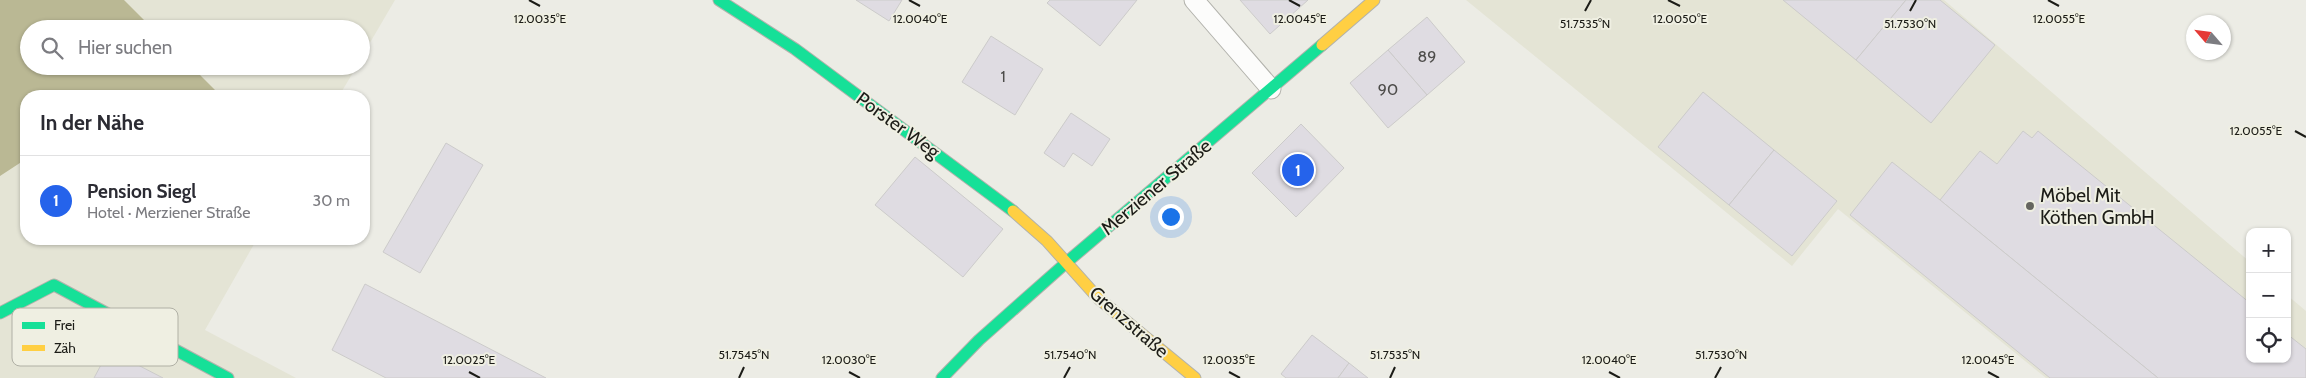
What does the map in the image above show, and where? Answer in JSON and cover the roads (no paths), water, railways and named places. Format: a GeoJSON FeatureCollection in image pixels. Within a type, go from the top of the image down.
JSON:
{"type":"FeatureCollection","features":[{"type":"Feature","properties":{"kind":"street","name":"Porster Weg"},"geometry":{"type":"LineString","coordinates":[[719,0],[795,49],[1016,213],[1067,262]]}},
{"type":"Feature","properties":{"kind":"street","name":"Merziener Straße"},"geometry":{"type":"LineString","coordinates":[[942,378],[979,340],[1067,262],[1374,0]]}},
{"type":"Feature","properties":{"kind":"street","name":"Grenzstraße"},"geometry":{"type":"LineString","coordinates":[[1067,262],[1098,298],[1195,378]]}},
{"type":"Feature","properties":{"kind":"street"},"geometry":{"type":"LineString","coordinates":[[0,313],[54,285],[97,308]]}},
{"type":"Feature","properties":{"kind":"street"},"geometry":{"type":"LineString","coordinates":[[178,351],[228,378]]}},
{"type":"Feature","properties":{"kind":"lane"},"geometry":{"type":"LineString","coordinates":[[1194,0],[1271,89]]}},
{"type":"Feature","properties":{"kind":"place","name":"Pension Siegl"},"geometry":{"type":"Point","coordinates":[1298,170]}},
{"type":"Feature","properties":{"kind":"place","name":"Möbel Mit Köthen GmbH"},"geometry":{"type":"Point","coordinates":[2030,206]}}]}
